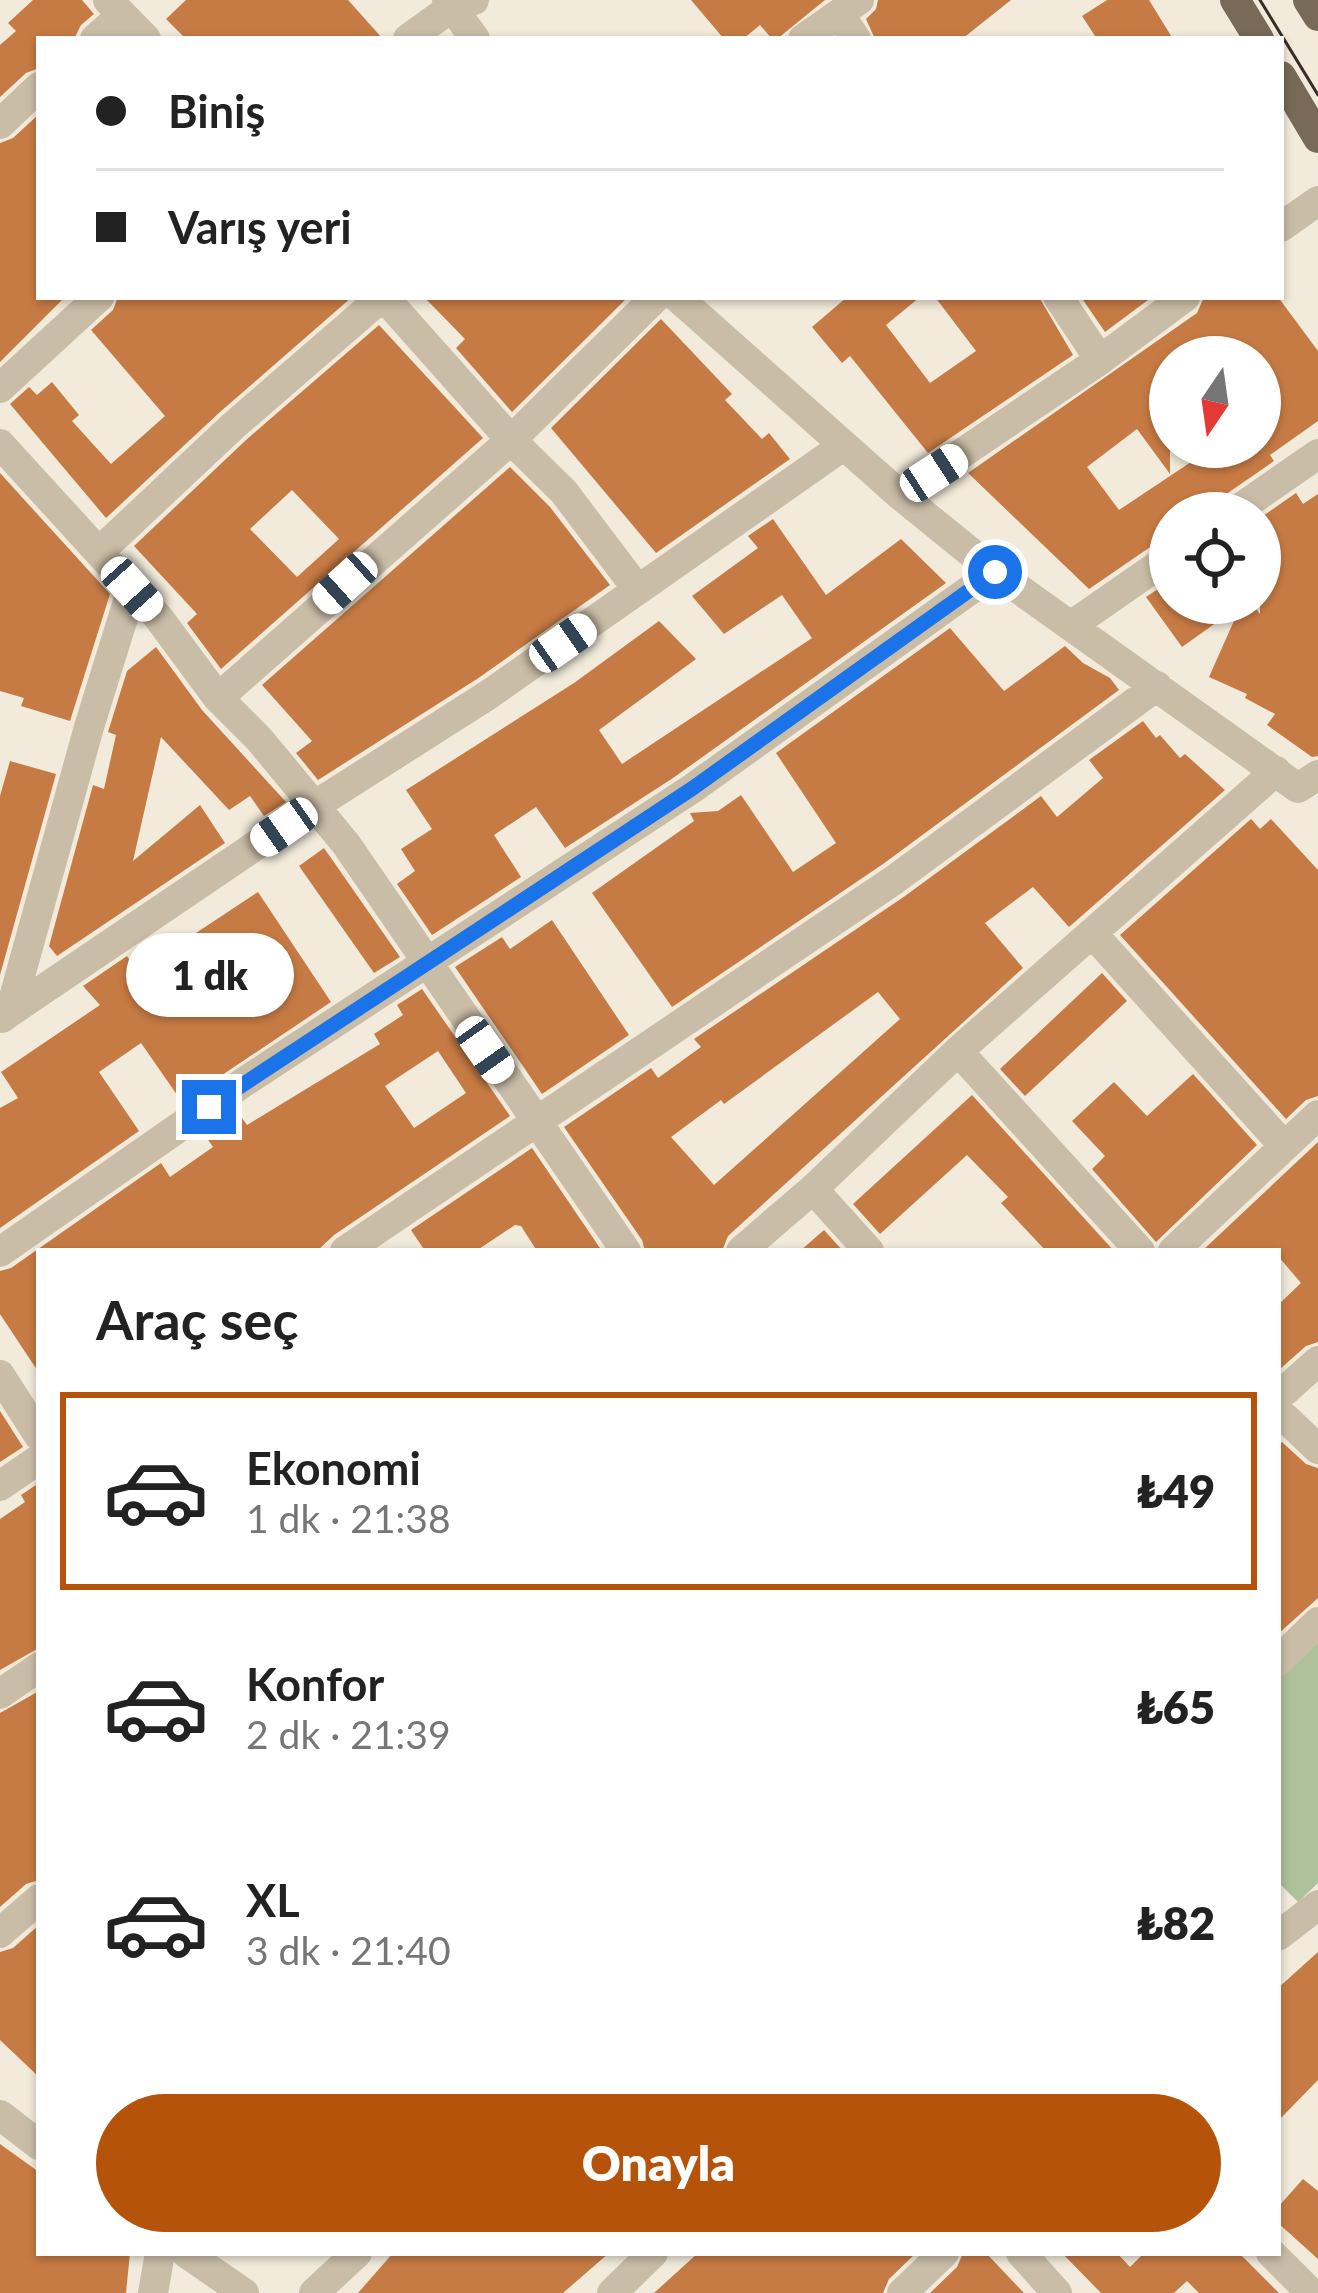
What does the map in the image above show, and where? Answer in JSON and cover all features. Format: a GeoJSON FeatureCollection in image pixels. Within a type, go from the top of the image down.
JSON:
{"type":"FeatureCollection","features":[{"type":"Feature","properties":{"kind":"main road"},"geometry":{"type":"LineString","coordinates":[[1235,0],[1257,36]]}},
{"type":"Feature","properties":{"kind":"main road"},"geometry":{"type":"LineString","coordinates":[[1308,0],[1318,16]]}},
{"type":"Feature","properties":{"kind":"main road"},"geometry":{"type":"LineString","coordinates":[[1284,81],[1318,138]]}},
{"type":"Feature","properties":{"kind":"street"},"geometry":{"type":"LineString","coordinates":[[412,36],[453,2],[473,36]]}},
{"type":"Feature","properties":{"kind":"street"},"geometry":{"type":"LineString","coordinates":[[96,36],[115,8],[143,36]]}},
{"type":"Feature","properties":{"kind":"street"},"geometry":{"type":"LineString","coordinates":[[810,36],[851,18]]}},
{"type":"Feature","properties":{"kind":"street"},"geometry":{"type":"LineString","coordinates":[[0,124],[36,90]]}},
{"type":"Feature","properties":{"kind":"street"},"geometry":{"type":"LineString","coordinates":[[1284,225],[1318,201]]}},
{"type":"Feature","properties":{"kind":"street"},"geometry":{"type":"LineString","coordinates":[[0,388],[96,300]]}},
{"type":"Feature","properties":{"kind":"street"},"geometry":{"type":"LineString","coordinates":[[99,552],[232,426],[379,300]]}},
{"type":"Feature","properties":{"kind":"street"},"geometry":{"type":"LineString","coordinates":[[386,300],[564,492],[638,590]]}},
{"type":"Feature","properties":{"kind":"street"},"geometry":{"type":"LineString","coordinates":[[218,698],[512,440],[653,300]]}},
{"type":"Feature","properties":{"kind":"street"},"geometry":{"type":"LineString","coordinates":[[680,300],[843,446],[995,572],[1302,786],[1092,933],[744,1248]]}},
{"type":"Feature","properties":{"kind":"street"},"geometry":{"type":"LineString","coordinates":[[1060,300],[1100,360]]}},
{"type":"Feature","properties":{"kind":"street"},"geometry":{"type":"LineString","coordinates":[[900,495],[1181,300]]}},
{"type":"Feature","properties":{"kind":"street"},"geometry":{"type":"LineString","coordinates":[[0,444],[132,589],[218,698],[259,739],[346,844],[624,1248]]}},
{"type":"Feature","properties":{"kind":"street"},"geometry":{"type":"LineString","coordinates":[[5,1016],[314,806],[488,695],[843,446]]}},
{"type":"Feature","properties":{"kind":"street"},"geometry":{"type":"LineString","coordinates":[[1263,492],[1318,454]]}},
{"type":"Feature","properties":{"kind":"street"},"geometry":{"type":"LineString","coordinates":[[0,1252],[244,1082],[693,788],[995,572]]}},
{"type":"Feature","properties":{"kind":"street"},"geometry":{"type":"LineString","coordinates":[[1072,625],[1149,572]]}},
{"type":"Feature","properties":{"kind":"street"},"geometry":{"type":"LineString","coordinates":[[5,1016],[132,589]]}},
{"type":"Feature","properties":{"kind":"street"},"geometry":{"type":"LineString","coordinates":[[355,1248],[390,1238],[537,1125],[894,880],[1157,686]]}},
{"type":"Feature","properties":{"kind":"street"},"geometry":{"type":"LineString","coordinates":[[1092,933],[1284,1146]]}},
{"type":"Feature","properties":{"kind":"street"},"geometry":{"type":"LineString","coordinates":[[958,1051],[1137,1248]]}},
{"type":"Feature","properties":{"kind":"street"},"geometry":{"type":"LineString","coordinates":[[1176,1248],[1318,1115]]}},
{"type":"Feature","properties":{"kind":"street"},"geometry":{"type":"LineString","coordinates":[[813,1189],[866,1248]]}},
{"type":"Feature","properties":{"kind":"street"},"geometry":{"type":"LineString","coordinates":[[1281,1394],[1318,1360]]}},
{"type":"Feature","properties":{"kind":"street"},"geometry":{"type":"LineString","coordinates":[[0,1375],[36,1431]]}},
{"type":"Feature","properties":{"kind":"street"},"geometry":{"type":"LineString","coordinates":[[1281,1414],[1318,1449]]}},
{"type":"Feature","properties":{"kind":"street"},"geometry":{"type":"LineString","coordinates":[[0,1486],[36,1461]]}},
{"type":"Feature","properties":{"kind":"street"},"geometry":{"type":"LineString","coordinates":[[1281,1658],[1318,1622]]}},
{"type":"Feature","properties":{"kind":"street"},"geometry":{"type":"LineString","coordinates":[[0,1694],[36,1668]]}},
{"type":"Feature","properties":{"kind":"street"},"geometry":{"type":"LineString","coordinates":[[0,1933],[36,1902]]}},
{"type":"Feature","properties":{"kind":"street"},"geometry":{"type":"LineString","coordinates":[[1281,1934],[1318,1905]]}},
{"type":"Feature","properties":{"kind":"street"},"geometry":{"type":"LineString","coordinates":[[0,2115],[36,2143]]}},
{"type":"Feature","properties":{"kind":"street"},"geometry":{"type":"LineString","coordinates":[[153,2293],[159,2256]]}},
{"type":"Feature","properties":{"kind":"street"},"geometry":{"type":"LineString","coordinates":[[190,2256],[244,2293]]}},
{"type":"Feature","properties":{"kind":"street"},"geometry":{"type":"LineString","coordinates":[[314,2293],[353,2256]]}},
{"type":"Feature","properties":{"kind":"street"},"geometry":{"type":"LineString","coordinates":[[612,2293],[650,2256]]}},
{"type":"Feature","properties":{"kind":"street"},"geometry":{"type":"LineString","coordinates":[[902,2293],[941,2256]]}},
{"type":"Feature","properties":{"kind":"street"},"geometry":{"type":"LineString","coordinates":[[1024,2256],[1057,2293]]}},
{"type":"Feature","properties":{"kind":"street"},"geometry":{"type":"LineString","coordinates":[[1274,2256],[1312,2293]]}},
{"type":"Feature","properties":{"kind":"green space"},"geometry":{"type":"Polygon","coordinates":[[[1318,1638],[1318,1883],[1298,1902],[1281,1885],[1281,1674],[1318,1638]]]}},
{"type":"Feature","properties":{"kind":"building"},"geometry":{"type":"Polygon","coordinates":[[[33,0],[82,0],[94,14],[76,36],[36,36],[36,69],[0,97],[0,45],[16,31],[8,23],[33,0]]]}},
{"type":"Feature","properties":{"kind":"building"},"geometry":{"type":"Polygon","coordinates":[[[186,0],[348,0],[380,36],[183,36],[166,19],[186,0]]]}},
{"type":"Feature","properties":{"kind":"building"},"geometry":{"type":"Polygon","coordinates":[[[691,0],[825,0],[781,36],[769,36],[760,25],[747,36],[721,36],[691,0]]]}},
{"type":"Feature","properties":{"kind":"building"},"geometry":{"type":"Polygon","coordinates":[[[878,0],[1011,0],[966,36],[874,36],[866,19],[878,0]]]}},
{"type":"Feature","properties":{"kind":"building"},"geometry":{"type":"Polygon","coordinates":[[[1107,0],[1149,0],[1171,36],[1095,36],[1082,16],[1107,0]]]}},
{"type":"Feature","properties":{"kind":"building"},"geometry":{"type":"Polygon","coordinates":[[[36,117],[36,300],[62,300],[0,362],[0,143],[13,138],[36,117]]]}},
{"type":"Feature","properties":{"kind":"building"},"geometry":{"type":"Polygon","coordinates":[[[117,300],[349,300],[106,518],[10,404],[29,387],[37,395],[52,382],[79,415],[72,421],[111,464],[165,416],[91,330],[113,310],[117,300]]]}},
{"type":"Feature","properties":{"kind":"building"},"geometry":{"type":"Polygon","coordinates":[[[427,300],[625,300],[512,412],[456,348],[465,339],[427,300]]]}},
{"type":"Feature","properties":{"kind":"building"},"geometry":{"type":"Polygon","coordinates":[[[844,300],[916,300],[886,325],[930,383],[976,351],[937,300],[1041,300],[1073,355],[928,453],[850,356],[842,363],[812,327],[844,300]]]}},
{"type":"Feature","properties":{"kind":"building"},"geometry":{"type":"Polygon","coordinates":[[[1083,300],[1148,300],[1105,332],[1083,300]]]}},
{"type":"Feature","properties":{"kind":"building"},"geometry":{"type":"Polygon","coordinates":[[[1203,300],[1280,300],[1318,351],[1318,421],[1281,447],[1281,336],[1164,336],[1197,313],[1203,300]]]}},
{"type":"Feature","properties":{"kind":"building"},"geometry":{"type":"Polygon","coordinates":[[[661,319],[732,394],[725,400],[762,439],[769,433],[790,459],[656,553],[551,428],[661,319]]]}},
{"type":"Feature","properties":{"kind":"building"},"geometry":{"type":"Polygon","coordinates":[[[379,325],[483,438],[221,669],[187,623],[197,614],[134,546],[246,440],[379,325]],[[292,490],[250,529],[297,577],[339,539],[292,490]]]}},
{"type":"Feature","properties":{"kind":"building"},"geometry":{"type":"Polygon","coordinates":[[[1149,347],[1149,445],[1137,429],[1087,467],[1119,510],[1182,468],[1264,468],[1229,492],[1149,492],[1149,548],[1089,589],[968,473],[1149,347]]]}},
{"type":"Feature","properties":{"kind":"building"},"geometry":{"type":"Polygon","coordinates":[[[510,467],[550,507],[610,585],[477,679],[318,780],[296,753],[312,741],[262,685],[510,467]]]}},
{"type":"Feature","properties":{"kind":"building"},"geometry":{"type":"Polygon","coordinates":[[[0,473],[110,594],[70,721],[21,706],[24,698],[0,691],[0,473]]]}},
{"type":"Feature","properties":{"kind":"building"},"geometry":{"type":"Polygon","coordinates":[[[1296,493],[1303,504],[1318,494],[1318,756],[1312,757],[1267,725],[1275,714],[1245,698],[1247,694],[1209,677],[1233,624],[1281,624],[1281,503],[1296,493]]]}},
{"type":"Feature","properties":{"kind":"building"},"geometry":{"type":"Polygon","coordinates":[[[773,519],[826,595],[901,539],[946,583],[673,778],[565,848],[536,807],[494,835],[521,877],[432,935],[397,884],[415,871],[401,849],[432,829],[406,790],[574,683],[659,621],[696,659],[599,730],[622,764],[812,638],[782,595],[724,634],[692,596],[758,548],[748,536],[773,519]]]}},
{"type":"Feature","properties":{"kind":"building"},"geometry":{"type":"Polygon","coordinates":[[[1165,624],[1214,624],[1182,647],[1165,624]]]}},
{"type":"Feature","properties":{"kind":"building"},"geometry":{"type":"Polygon","coordinates":[[[950,628],[1004,691],[1065,646],[1110,678],[1119,690],[883,864],[672,1007],[592,893],[694,821],[690,813],[718,811],[741,795],[793,872],[836,843],[776,753],[950,628]]]}},
{"type":"Feature","properties":{"kind":"building"},"geometry":{"type":"Polygon","coordinates":[[[156,647],[202,710],[286,802],[264,816],[250,796],[229,810],[161,737],[133,861],[200,805],[225,843],[57,956],[49,946],[93,785],[104,789],[116,735],[108,732],[127,671],[156,647]]]}},
{"type":"Feature","properties":{"kind":"building"},"geometry":{"type":"Polygon","coordinates":[[[1143,721],[1156,738],[1160,735],[1180,758],[1185,754],[1225,790],[1069,927],[1033,887],[985,923],[1023,968],[728,1236],[723,1248],[644,1248],[564,1127],[651,1068],[658,1078],[701,1047],[694,1039],[905,896],[1041,796],[1057,817],[1103,778],[1089,760],[1143,721]],[[878,992],[671,1137],[714,1185],[900,1019],[878,992]]]}},
{"type":"Feature","properties":{"kind":"building"},"geometry":{"type":"Polygon","coordinates":[[[10,761],[56,774],[0,975],[0,796],[10,761]]]}},
{"type":"Feature","properties":{"kind":"building"},"geometry":{"type":"Polygon","coordinates":[[[1251,819],[1260,829],[1271,819],[1318,870],[1318,1096],[1306,1100],[1286,1119],[1120,935],[1251,819]]]}},
{"type":"Feature","properties":{"kind":"building"},"geometry":{"type":"Polygon","coordinates":[[[324,848],[400,957],[374,973],[299,866],[324,848]]]}},
{"type":"Feature","properties":{"kind":"building"},"geometry":{"type":"Polygon","coordinates":[[[258,892],[331,1002],[182,1102],[141,1043],[99,1072],[139,1131],[0,1228],[0,1108],[18,1098],[1,1072],[100,1005],[83,986],[127,956],[137,972],[258,892]]]}},
{"type":"Feature","properties":{"kind":"building"},"geometry":{"type":"Polygon","coordinates":[[[552,920],[629,1035],[542,1094],[455,967],[502,937],[510,949],[552,920]]]}},
{"type":"Feature","properties":{"kind":"building"},"geometry":{"type":"Polygon","coordinates":[[[1102,973],[1127,1001],[1025,1096],[1000,1069],[1102,973]]]}},
{"type":"Feature","properties":{"kind":"building"},"geometry":{"type":"Polygon","coordinates":[[[422,989],[510,1116],[320,1248],[40,1248],[161,1163],[170,1177],[213,1147],[204,1134],[237,1111],[247,1125],[380,1044],[374,1034],[403,1015],[397,1005],[422,989]],[[438,1051],[385,1086],[414,1128],[466,1093],[438,1051]]]}},
{"type":"Feature","properties":{"kind":"building"},"geometry":{"type":"Polygon","coordinates":[[[1193,1074],[1257,1145],[1156,1242],[1092,1169],[1105,1156],[1072,1121],[1114,1082],[1147,1116],[1193,1074]]]}},
{"type":"Feature","properties":{"kind":"building"},"geometry":{"type":"Polygon","coordinates":[[[972,1095],[1111,1248],[1043,1248],[1001,1203],[1008,1197],[967,1155],[880,1234],[853,1204],[972,1095]]]}},
{"type":"Feature","properties":{"kind":"building"},"geometry":{"type":"Polygon","coordinates":[[[1318,1142],[1318,1342],[1306,1346],[1281,1368],[1281,1302],[1301,1283],[1281,1260],[1281,1248],[1205,1248],[1318,1142]]]}},
{"type":"Feature","properties":{"kind":"building"},"geometry":{"type":"Polygon","coordinates":[[[532,1148],[600,1248],[535,1248],[521,1226],[515,1225],[480,1248],[423,1248],[411,1230],[532,1148]]]}},
{"type":"Feature","properties":{"kind":"building"},"geometry":{"type":"Polygon","coordinates":[[[824,1230],[840,1248],[803,1248],[824,1230]]]}},
{"type":"Feature","properties":{"kind":"building"},"geometry":{"type":"Polygon","coordinates":[[[36,1250],[36,1368],[0,1314],[0,1271],[36,1250]]]}},
{"type":"Feature","properties":{"kind":"building"},"geometry":{"type":"Polygon","coordinates":[[[0,1411],[23,1447],[0,1462],[0,1411]]]}},
{"type":"Feature","properties":{"kind":"building"},"geometry":{"type":"Polygon","coordinates":[[[1281,1443],[1318,1468],[1318,1598],[1281,1631],[1281,1443]]]}},
{"type":"Feature","properties":{"kind":"building"},"geometry":{"type":"Polygon","coordinates":[[[36,1485],[36,1650],[0,1670],[0,1519],[25,1502],[21,1495],[36,1485]]]}},
{"type":"Feature","properties":{"kind":"building"},"geometry":{"type":"Polygon","coordinates":[[[36,1693],[36,1881],[0,1907],[0,1713],[36,1693]]]}},
{"type":"Feature","properties":{"kind":"building"},"geometry":{"type":"Polygon","coordinates":[[[36,1928],[36,2074],[0,2040],[0,1952],[13,1948],[36,1928]]]}},
{"type":"Feature","properties":{"kind":"building"},"geometry":{"type":"Polygon","coordinates":[[[1318,1952],[1318,2080],[1281,2118],[1281,1985],[1318,1952]]]}},
{"type":"Feature","properties":{"kind":"building"},"geometry":{"type":"Polygon","coordinates":[[[0,2144],[36,2170],[36,2256],[130,2256],[126,2293],[0,2293],[0,2144]]]}},
{"type":"Feature","properties":{"kind":"building"},"geometry":{"type":"Polygon","coordinates":[[[1303,2179],[1318,2191],[1318,2259],[1281,2226],[1281,2204],[1303,2179]]]}},
{"type":"Feature","properties":{"kind":"building"},"geometry":{"type":"Polygon","coordinates":[[[390,2256],[606,2256],[563,2293],[358,2293],[390,2256]]]}},
{"type":"Feature","properties":{"kind":"building"},"geometry":{"type":"Polygon","coordinates":[[[695,2256],[913,2256],[889,2279],[883,2293],[654,2293],[695,2256]]]}},
{"type":"Feature","properties":{"kind":"building"},"geometry":{"type":"Polygon","coordinates":[[[962,2256],[989,2256],[1024,2293],[930,2293],[962,2256]]]}},
{"type":"Feature","properties":{"kind":"building"},"geometry":{"type":"Polygon","coordinates":[[[1065,2256],[1120,2256],[1130,2267],[1141,2256],[1242,2256],[1279,2293],[1199,2293],[1187,2281],[1174,2293],[1101,2293],[1065,2256]]]}},
{"type":"Feature","properties":{"kind":"tram line"},"geometry":{"type":"LineString","coordinates":[[1260,0],[1282,36]]}},
{"type":"Feature","properties":{"kind":"tram line"},"geometry":{"type":"LineString","coordinates":[[1284,39],[1318,95]]}},
{"type":"Feature","properties":{"kind":"route"},"geometry":{"type":"LineString","coordinates":[[209,1107],[693,788],[995,572]]}}]}
